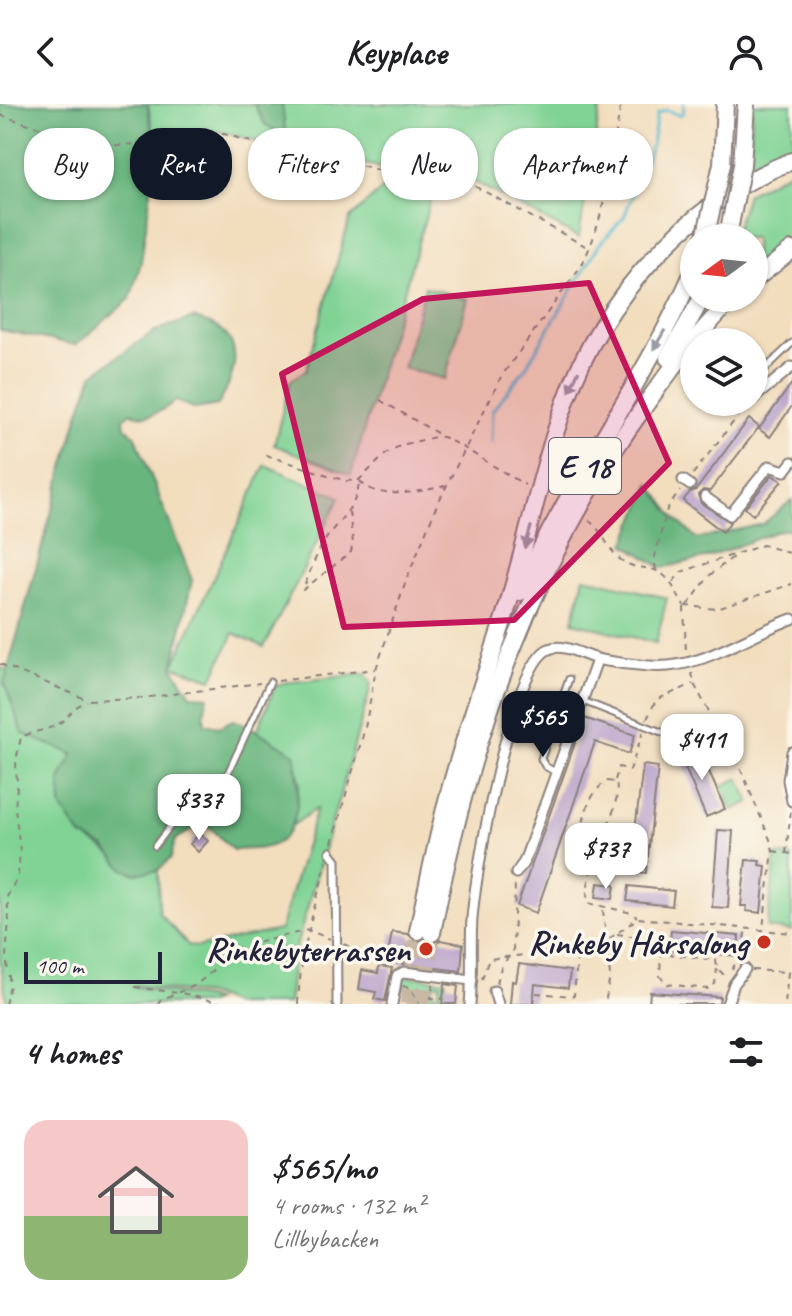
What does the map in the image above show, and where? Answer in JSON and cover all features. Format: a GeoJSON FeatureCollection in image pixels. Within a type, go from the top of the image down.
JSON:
{"type":"FeatureCollection","features":[{"type":"Feature","properties":{"kind":"highway"},"geometry":{"type":"LineString","coordinates":[[708,224],[722,164],[725,104]]}},
{"type":"Feature","properties":{"kind":"highway"},"geometry":{"type":"LineString","coordinates":[[730,224],[742,165],[746,104]]}},
{"type":"Feature","properties":{"kind":"highway"},"geometry":{"type":"LineString","coordinates":[[488,669],[567,399],[595,336],[637,277],[682,230],[753,179],[792,161]]}},
{"type":"Feature","properties":{"kind":"highway"},"geometry":{"type":"LineString","coordinates":[[768,269],[792,250]]}},
{"type":"Feature","properties":{"kind":"highway","name":"E 18"},"geometry":{"type":"LineString","coordinates":[[680,300],[553,524],[488,669],[447,800],[425,932],[479,739],[527,611],[584,496],[630,426],[694,312]]}},
{"type":"Feature","properties":{"kind":"highway"},"geometry":{"type":"LineString","coordinates":[[630,426],[685,350],[720,312]]}},
{"type":"Feature","properties":{"kind":"street"},"geometry":{"type":"LineString","coordinates":[[768,387],[792,367]]}},
{"type":"Feature","properties":{"kind":"street"},"geometry":{"type":"LineString","coordinates":[[705,497],[730,515],[769,466],[785,471],[792,462]]}},
{"type":"Feature","properties":{"kind":"street"},"geometry":{"type":"LineString","coordinates":[[470,1004],[477,980],[474,898],[502,752],[523,683],[537,657],[552,647],[559,647],[597,660],[654,667],[681,664],[699,660],[792,619]]}},
{"type":"Feature","properties":{"kind":"street"},"geometry":{"type":"LineString","coordinates":[[516,873],[524,862],[597,660]]}},
{"type":"Feature","properties":{"kind":"street"},"geometry":{"type":"LineString","coordinates":[[792,752],[788,780],[792,801]]}},
{"type":"Feature","properties":{"kind":"street"},"geometry":{"type":"LineString","coordinates":[[330,852],[336,860],[337,1004]]}},
{"type":"Feature","properties":{"kind":"street"},"geometry":{"type":"LineString","coordinates":[[727,1004],[734,984],[745,969]]}},
{"type":"Feature","properties":{"kind":"street"},"geometry":{"type":"LineString","coordinates":[[392,1004],[397,976],[404,972],[477,980]]}},
{"type":"Feature","properties":{"kind":"street"},"geometry":{"type":"LineString","coordinates":[[494,991],[498,1004]]}},
{"type":"Feature","properties":{"kind":"lane"},"geometry":{"type":"LineString","coordinates":[[768,366],[792,343]]}},
{"type":"Feature","properties":{"kind":"lane"},"geometry":{"type":"LineString","coordinates":[[556,772],[545,766],[541,759],[569,679]]}},
{"type":"Feature","properties":{"kind":"lane"},"geometry":{"type":"LineString","coordinates":[[155,846],[172,824],[209,814],[270,682]]}},
{"type":"Feature","properties":{"kind":"lane"},"geometry":{"type":"LineString","coordinates":[[582,701],[674,737],[683,744]]}},
{"type":"Feature","properties":{"kind":"path"},"geometry":{"type":"LineString","coordinates":[[365,728],[376,669],[407,578],[446,486],[501,377],[590,249],[597,228],[621,104]]}},
{"type":"Feature","properties":{"kind":"path"},"geometry":{"type":"LineString","coordinates":[[0,115],[98,146],[139,144],[155,138],[224,134],[275,149],[322,154],[399,176],[441,168],[590,249]]}},
{"type":"Feature","properties":{"kind":"path"},"geometry":{"type":"LineString","coordinates":[[380,400],[534,490]]}},
{"type":"Feature","properties":{"kind":"path"},"geometry":{"type":"LineString","coordinates":[[656,570],[654,560],[667,509],[738,416]]}},
{"type":"Feature","properties":{"kind":"path"},"geometry":{"type":"LineString","coordinates":[[266,455],[346,481],[359,480],[386,454],[401,445],[414,440],[443,437]]}},
{"type":"Feature","properties":{"kind":"path"},"geometry":{"type":"LineString","coordinates":[[359,480],[368,488],[401,494],[446,486]]}},
{"type":"Feature","properties":{"kind":"path"},"geometry":{"type":"LineString","coordinates":[[349,512],[353,543],[351,552],[303,590],[326,538],[349,512],[359,489],[359,480]]}},
{"type":"Feature","properties":{"kind":"path"},"geometry":{"type":"LineString","coordinates":[[583,516],[594,524],[612,552],[622,560],[644,570],[656,570],[672,583],[686,606]]}},
{"type":"Feature","properties":{"kind":"path"},"geometry":{"type":"LineString","coordinates":[[672,583],[681,572],[763,545],[792,554]]}},
{"type":"Feature","properties":{"kind":"path"},"geometry":{"type":"LineString","coordinates":[[687,655],[683,624],[686,606],[710,575],[739,552]]}},
{"type":"Feature","properties":{"kind":"path"},"geometry":{"type":"LineString","coordinates":[[686,606],[717,609],[792,584]]}},
{"type":"Feature","properties":{"kind":"path"},"geometry":{"type":"LineString","coordinates":[[0,664],[90,700]]}},
{"type":"Feature","properties":{"kind":"path"},"geometry":{"type":"LineString","coordinates":[[5,1004],[10,985],[6,956],[9,921],[7,897],[18,876],[20,851],[15,808],[16,761],[21,737],[58,725],[73,708],[90,700],[142,698],[376,669]]}},
{"type":"Feature","properties":{"kind":"path"},"geometry":{"type":"LineString","coordinates":[[691,672],[694,684],[742,772],[773,851],[763,930]]}},
{"type":"Feature","properties":{"kind":"path"},"geometry":{"type":"LineString","coordinates":[[647,719],[656,700],[694,684]]}},
{"type":"Feature","properties":{"kind":"path"},"geometry":{"type":"LineString","coordinates":[[568,836],[588,841],[597,839],[606,829],[617,794],[615,782],[619,767],[630,770],[645,727]]}},
{"type":"Feature","properties":{"kind":"path"},"geometry":{"type":"LineString","coordinates":[[615,782],[606,781],[601,785],[585,810],[583,831],[594,857],[587,900],[592,905],[632,913],[638,918],[792,933]]}},
{"type":"Feature","properties":{"kind":"path"},"geometry":{"type":"LineString","coordinates":[[786,853],[792,801]]}},
{"type":"Feature","properties":{"kind":"path"},"geometry":{"type":"LineString","coordinates":[[773,851],[792,854]]}},
{"type":"Feature","properties":{"kind":"path"},"geometry":{"type":"LineString","coordinates":[[494,991],[501,967],[513,951],[512,911],[516,873]]}},
{"type":"Feature","properties":{"kind":"path"},"geometry":{"type":"LineString","coordinates":[[603,908],[610,976],[605,1004]]}},
{"type":"Feature","properties":{"kind":"path"},"geometry":{"type":"LineString","coordinates":[[477,980],[489,959],[605,942],[638,918]]}},
{"type":"Feature","properties":{"kind":"path"},"geometry":{"type":"LineString","coordinates":[[746,928],[741,953],[745,969],[788,972],[785,1004]]}},
{"type":"Feature","properties":{"kind":"path"},"geometry":{"type":"LineString","coordinates":[[158,1004],[160,1000],[196,985],[236,951],[252,944],[308,930],[327,938]]}},
{"type":"Feature","properties":{"kind":"path"},"geometry":{"type":"LineString","coordinates":[[616,934],[659,940],[662,950],[660,976],[666,984],[711,988],[716,981],[716,960],[668,954],[662,950]]}},
{"type":"Feature","properties":{"kind":"path"},"geometry":{"type":"LineString","coordinates":[[352,948],[398,965]]}},
{"type":"Feature","properties":{"kind":"path"},"geometry":{"type":"LineString","coordinates":[[534,1004],[535,993],[574,996],[578,948]]}},
{"type":"Feature","properties":{"kind":"path"},"geometry":{"type":"LineString","coordinates":[[717,968],[724,973]]}},
{"type":"Feature","properties":{"kind":"path"},"geometry":{"type":"LineString","coordinates":[[430,1004],[434,975]]}},
{"type":"Feature","properties":{"kind":"path"},"geometry":{"type":"LineString","coordinates":[[395,985],[410,987],[419,1004]]}},
{"type":"Feature","properties":{"kind":"path"},"geometry":{"type":"LineString","coordinates":[[135,987],[223,1004]]}},
{"type":"Feature","properties":{"kind":"path"},"geometry":{"type":"LineString","coordinates":[[431,998],[443,999]]}},
{"type":"Feature","properties":{"kind":"path"},"geometry":{"type":"LineString","coordinates":[[411,1004],[415,999]]}},
{"type":"Feature","properties":{"kind":"highlighted area"},"geometry":{"type":"Polygon","coordinates":[[[589,283],[669,463],[514,620],[344,627],[282,374],[423,299],[589,283]]]}},
{"type":"Feature","properties":{"kind":"green space"},"geometry":{"type":"Polygon","coordinates":[[[0,104],[147,104],[151,128],[130,128],[130,200],[150,200],[141,262],[130,299],[76,345],[0,330],[0,104]]]}},
{"type":"Feature","properties":{"kind":"green space"},"geometry":{"type":"Polygon","coordinates":[[[148,104],[254,104],[265,124],[272,128],[248,128],[248,139],[232,134],[232,128],[153,128],[148,104]]]}},
{"type":"Feature","properties":{"kind":"green space"},"geometry":{"type":"Polygon","coordinates":[[[254,104],[282,104],[285,128],[271,128],[265,124],[254,104]]]}},
{"type":"Feature","properties":{"kind":"green space"},"geometry":{"type":"Polygon","coordinates":[[[282,104],[601,104],[597,128],[494,128],[494,192],[478,184],[478,128],[381,128],[381,168],[365,164],[365,128],[284,128],[282,104]]]}},
{"type":"Feature","properties":{"kind":"green space"},"geometry":{"type":"Polygon","coordinates":[[[753,104],[792,104],[792,152],[748,173],[753,104]]]}},
{"type":"Feature","properties":{"kind":"green space"},"geometry":{"type":"Polygon","coordinates":[[[792,170],[792,242],[768,260],[768,224],[737,224],[747,194],[792,170]]]}},
{"type":"Feature","properties":{"kind":"green space"},"geometry":{"type":"Polygon","coordinates":[[[381,190],[381,200],[430,200],[351,475],[274,445],[290,381],[306,370],[350,218],[381,190]]]}},
{"type":"Feature","properties":{"kind":"green space"},"geometry":{"type":"Polygon","coordinates":[[[508,200],[585,200],[579,238],[508,200]]]}},
{"type":"Feature","properties":{"kind":"green space"},"geometry":{"type":"Polygon","coordinates":[[[425,287],[468,299],[445,379],[403,368],[425,287]]]}},
{"type":"Feature","properties":{"kind":"green space"},"geometry":{"type":"Polygon","coordinates":[[[193,318],[218,328],[232,345],[234,365],[218,405],[195,409],[176,401],[154,414],[143,416],[130,412],[124,418],[125,427],[135,435],[192,580],[173,667],[191,695],[208,696],[205,724],[219,727],[233,720],[295,754],[297,802],[291,827],[277,843],[256,849],[233,850],[209,826],[193,829],[175,840],[171,858],[158,870],[135,874],[124,869],[105,848],[81,836],[61,807],[60,780],[73,754],[23,734],[4,683],[78,417],[93,374],[155,331],[193,318]]]}},
{"type":"Feature","properties":{"kind":"green space"},"geometry":{"type":"Polygon","coordinates":[[[265,465],[340,497],[264,647],[234,633],[212,679],[173,666],[265,465]]]}},
{"type":"Feature","properties":{"kind":"green space"},"geometry":{"type":"Polygon","coordinates":[[[650,484],[676,519],[697,539],[763,524],[792,500],[792,530],[780,530],[709,557],[662,568],[625,544],[650,484]]]}},
{"type":"Feature","properties":{"kind":"green space"},"geometry":{"type":"Polygon","coordinates":[[[584,577],[667,598],[656,643],[573,622],[584,577]]]}},
{"type":"Feature","properties":{"kind":"green space"},"geometry":{"type":"Polygon","coordinates":[[[0,668],[9,671],[4,684],[73,754],[91,842],[133,871],[158,870],[159,913],[188,945],[197,947],[280,930],[317,808],[293,825],[300,782],[295,754],[257,731],[275,687],[283,683],[365,674],[371,683],[368,697],[294,954],[288,1004],[232,1004],[214,996],[135,985],[215,1000],[206,1004],[7,1004],[0,961],[0,668]]]}},
{"type":"Feature","properties":{"kind":"green space"},"geometry":{"type":"Polygon","coordinates":[[[739,778],[750,802],[733,810],[722,786],[739,778]]]}},
{"type":"Feature","properties":{"kind":"green space"},"geometry":{"type":"Polygon","coordinates":[[[776,855],[792,857],[792,931],[767,928],[776,855]]]}},
{"type":"Feature","properties":{"kind":"green space"},"geometry":{"type":"Polygon","coordinates":[[[402,975],[446,981],[443,997],[438,997],[440,984],[433,984],[435,998],[431,998],[430,1004],[411,1004],[415,999],[410,987],[404,986],[403,991],[398,992],[397,1004],[394,1004],[402,975]]]}},
{"type":"Feature","properties":{"kind":"building"},"geometry":{"type":"Polygon","coordinates":[[[792,383],[792,406],[770,437],[759,429],[792,383]]]}},
{"type":"Feature","properties":{"kind":"building"},"geometry":{"type":"Polygon","coordinates":[[[749,419],[759,427],[710,491],[703,490],[698,495],[701,503],[730,522],[723,532],[683,501],[696,490],[749,419]]]}},
{"type":"Feature","properties":{"kind":"building"},"geometry":{"type":"Polygon","coordinates":[[[772,475],[782,481],[753,515],[745,508],[772,475]]]}},
{"type":"Feature","properties":{"kind":"building"},"geometry":{"type":"Polygon","coordinates":[[[584,718],[635,735],[629,754],[595,742],[536,913],[517,906],[584,718]]]}},
{"type":"Feature","properties":{"kind":"building"},"geometry":{"type":"Polygon","coordinates":[[[699,748],[725,809],[706,817],[680,756],[699,748]]]}},
{"type":"Feature","properties":{"kind":"building"},"geometry":{"type":"Polygon","coordinates":[[[643,765],[658,767],[646,873],[630,871],[643,765]]]}},
{"type":"Feature","properties":{"kind":"building"},"geometry":{"type":"Polygon","coordinates":[[[718,830],[733,831],[728,908],[712,907],[718,830]]]}},
{"type":"Feature","properties":{"kind":"building"},"geometry":{"type":"Polygon","coordinates":[[[200,833],[208,841],[198,852],[190,844],[200,833]]]}},
{"type":"Feature","properties":{"kind":"building"},"geometry":{"type":"Polygon","coordinates":[[[746,860],[760,861],[759,865],[766,866],[761,913],[746,911],[747,906],[741,906],[746,860]]]}},
{"type":"Feature","properties":{"kind":"building"},"geometry":{"type":"Polygon","coordinates":[[[598,883],[615,885],[613,899],[596,897],[598,883]]]}},
{"type":"Feature","properties":{"kind":"building"},"geometry":{"type":"Polygon","coordinates":[[[629,886],[674,891],[672,906],[627,901],[629,886]]]}},
{"type":"Feature","properties":{"kind":"building"},"geometry":{"type":"Polygon","coordinates":[[[671,930],[739,936],[738,956],[669,950],[671,930]]]}},
{"type":"Feature","properties":{"kind":"building","name":"Rinkebyterrassen"},"geometry":{"type":"Polygon","coordinates":[[[392,932],[408,934],[417,942],[424,940],[435,944],[440,940],[463,944],[461,971],[387,962],[392,932]]]}},
{"type":"Feature","properties":{"kind":"building"},"geometry":{"type":"Polygon","coordinates":[[[519,964],[570,971],[568,988],[535,984],[533,1004],[510,1004],[512,981],[516,982],[519,964]]]}},
{"type":"Feature","properties":{"kind":"building"},"geometry":{"type":"Polygon","coordinates":[[[379,966],[392,968],[385,1001],[374,999],[376,992],[359,989],[362,970],[378,973],[379,966]]]}},
{"type":"Feature","properties":{"kind":"building"},"geometry":{"type":"Polygon","coordinates":[[[445,984],[458,986],[456,1004],[442,1004],[445,984]]]}},
{"type":"Feature","properties":{"kind":"building"},"geometry":{"type":"Polygon","coordinates":[[[650,992],[720,997],[719,1004],[649,1004],[650,992]]]}},
{"type":"Feature","properties":{"kind":"waterway"},"geometry":{"type":"LineString","coordinates":[[491,443],[492,411],[524,370],[599,245],[624,217],[652,144],[657,114],[666,110],[679,115],[683,113],[684,104]]}},
{"type":"Feature","properties":{"kind":"tunnel"},"geometry":{"type":"LineString","coordinates":[[408,1004],[418,931]]}},
{"type":"Feature","properties":{"kind":"tunnel"},"geometry":{"type":"LineString","coordinates":[[422,1004],[432,933]]}},
{"type":"Feature","properties":{"kind":"place","name":"Rinkeby Hårsalong"},"geometry":{"type":"Point","coordinates":[764,942]}},
{"type":"Feature","properties":{"kind":"place","name":"Rinkebyterrassen"},"geometry":{"type":"Point","coordinates":[426,949]}}]}
